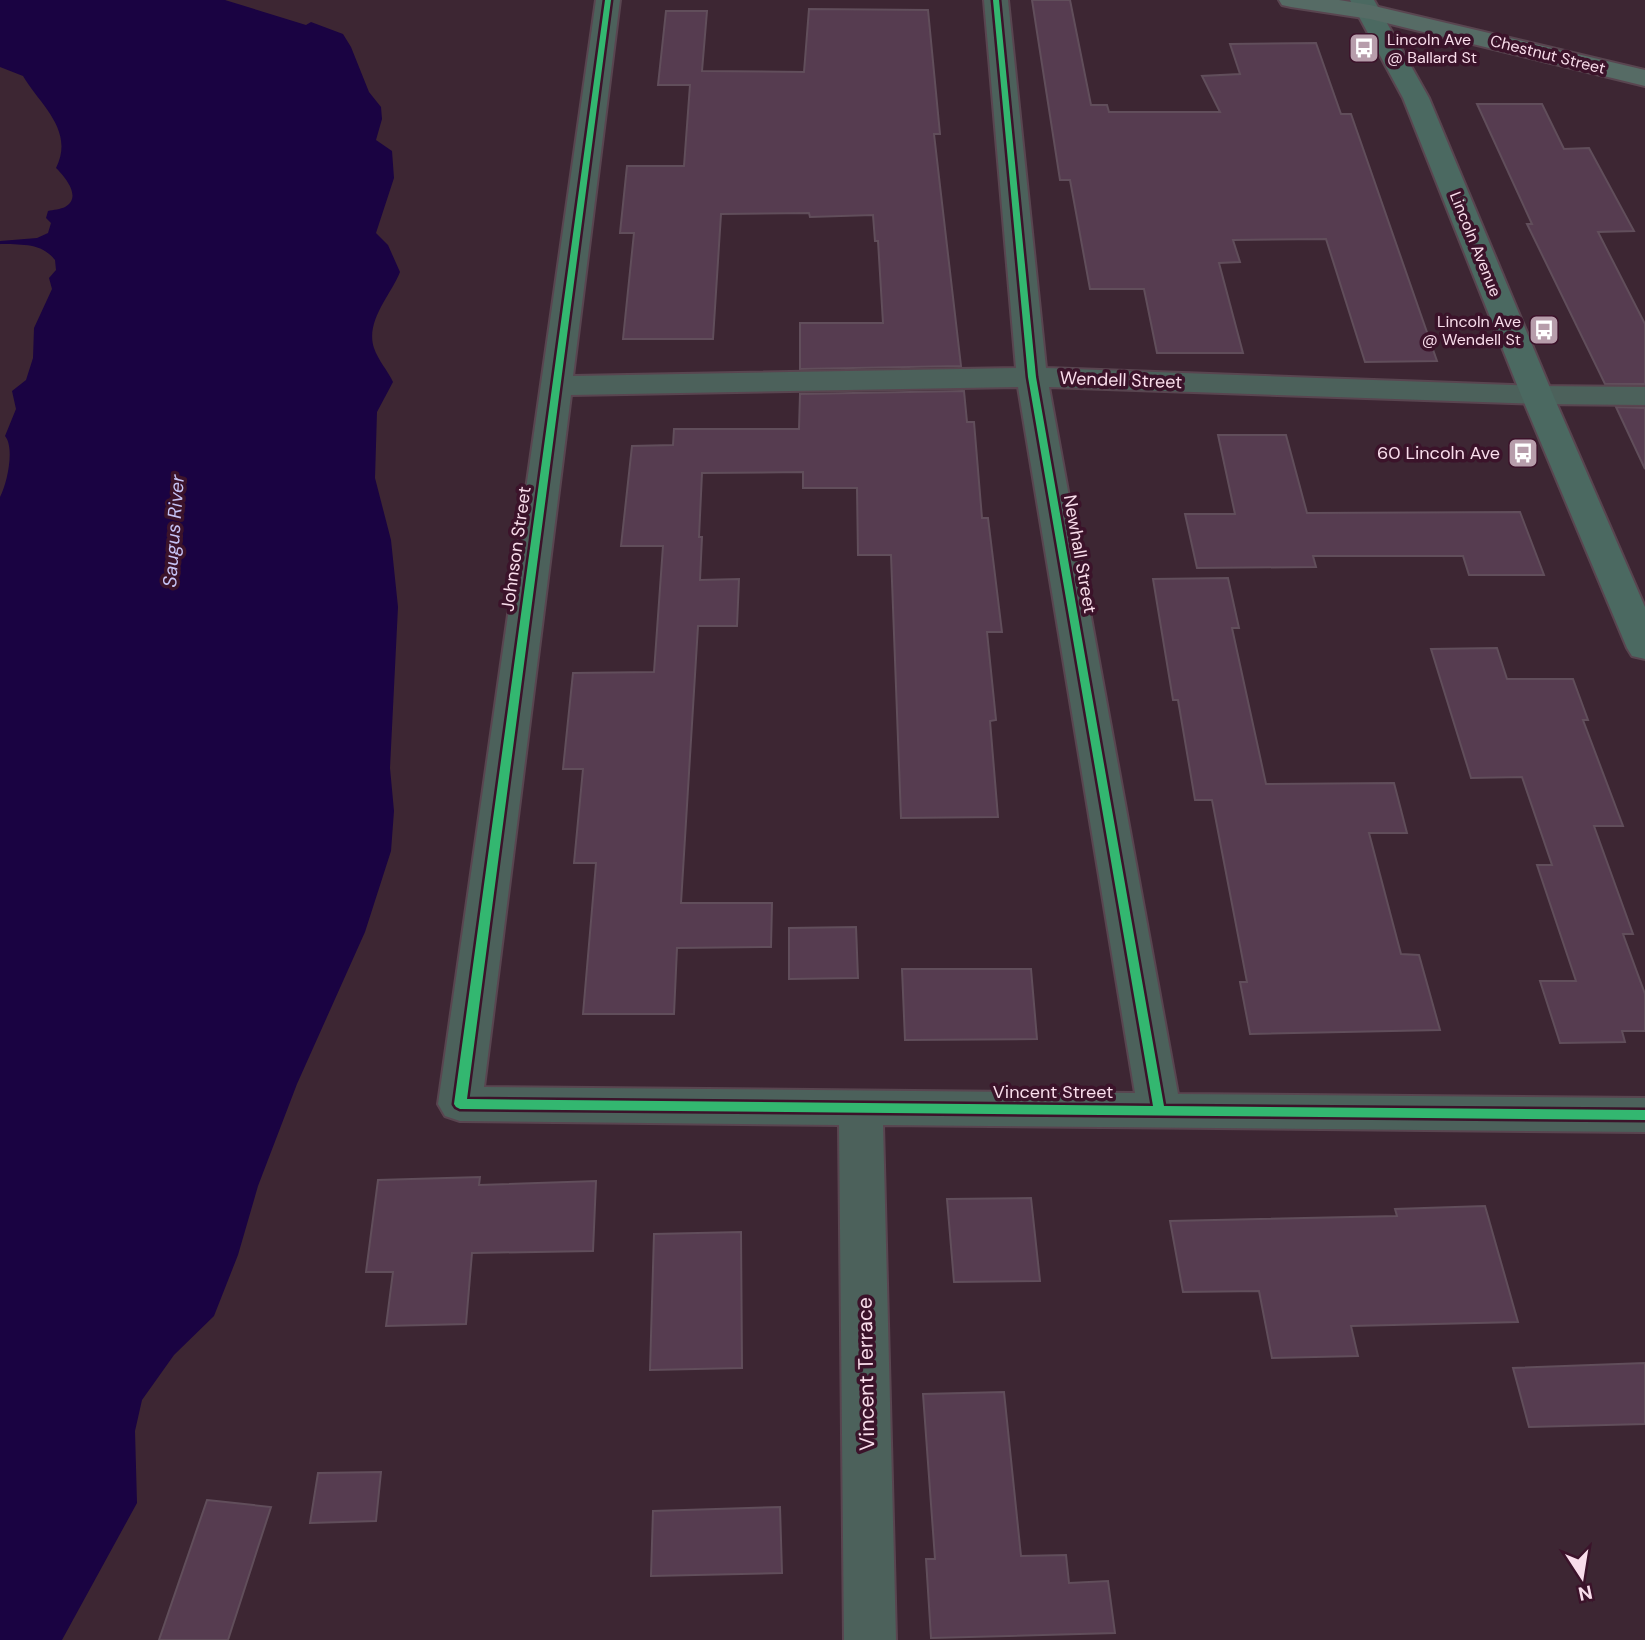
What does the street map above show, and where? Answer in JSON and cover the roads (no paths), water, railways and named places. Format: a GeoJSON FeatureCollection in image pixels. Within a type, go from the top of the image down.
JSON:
{"type":"FeatureCollection","features":[{"type":"Feature","properties":{"kind":"main road","name":"Chestnut Street"},"geometry":{"type":"LineString","coordinates":[[1291,0],[1366,6],[1645,78]]}},
{"type":"Feature","properties":{"kind":"main road","name":"Lincoln Avenue"},"geometry":{"type":"LineString","coordinates":[[1366,6],[1416,98],[1537,395],[1645,648]]}},
{"type":"Feature","properties":{"kind":"street","name":"Johnson Street"},"geometry":{"type":"LineString","coordinates":[[460,1104],[608,0]]}},
{"type":"Feature","properties":{"kind":"street","name":"Newhall Street"},"geometry":{"type":"LineString","coordinates":[[996,0],[1032,376],[1159,1110]]}},
{"type":"Feature","properties":{"kind":"street","name":"Wendell Street"},"geometry":{"type":"LineString","coordinates":[[555,386],[1032,376],[1537,395],[1645,396]]}},
{"type":"Feature","properties":{"kind":"street","name":"Vincent Street"},"geometry":{"type":"LineString","coordinates":[[460,1104],[1645,1115]]}},
{"type":"Feature","properties":{"kind":"street","name":"Vincent Terrace"},"geometry":{"type":"LineString","coordinates":[[862,1108],[870,1640]]}},
{"type":"Feature","properties":{"kind":"water","name":"Saugus River"},"geometry":{"type":"Polygon","coordinates":[[[0,0],[225,0],[306,25],[311,22],[343,34],[369,92],[381,107],[382,119],[376,140],[392,151],[394,178],[376,233],[388,245],[400,272],[376,318],[372,338],[374,348],[393,382],[377,412],[375,478],[391,540],[398,607],[390,768],[394,811],[391,851],[365,932],[297,1084],[258,1186],[238,1255],[214,1316],[174,1355],[142,1400],[135,1431],[137,1503],[62,1640],[0,1640],[0,497],[10,457],[5,436],[16,409],[12,391],[26,380],[33,358],[34,328],[52,289],[49,278],[56,270],[55,260],[43,250],[30,246],[0,244],[0,241],[37,238],[48,233],[51,223],[46,218],[48,211],[65,207],[70,203],[72,192],[56,168],[61,154],[61,142],[53,119],[23,76],[0,67],[0,0]]]}},
{"type":"Feature","properties":{"kind":"place","name":"Lincoln Ave @ Ballard St"},"geometry":{"type":"Point","coordinates":[1364,48]}},
{"type":"Feature","properties":{"kind":"place","name":"Lincoln Ave @ Wendell St"},"geometry":{"type":"Point","coordinates":[1544,330]}},
{"type":"Feature","properties":{"kind":"place","name":"60 Lincoln Ave"},"geometry":{"type":"Point","coordinates":[1523,453]}}]}
